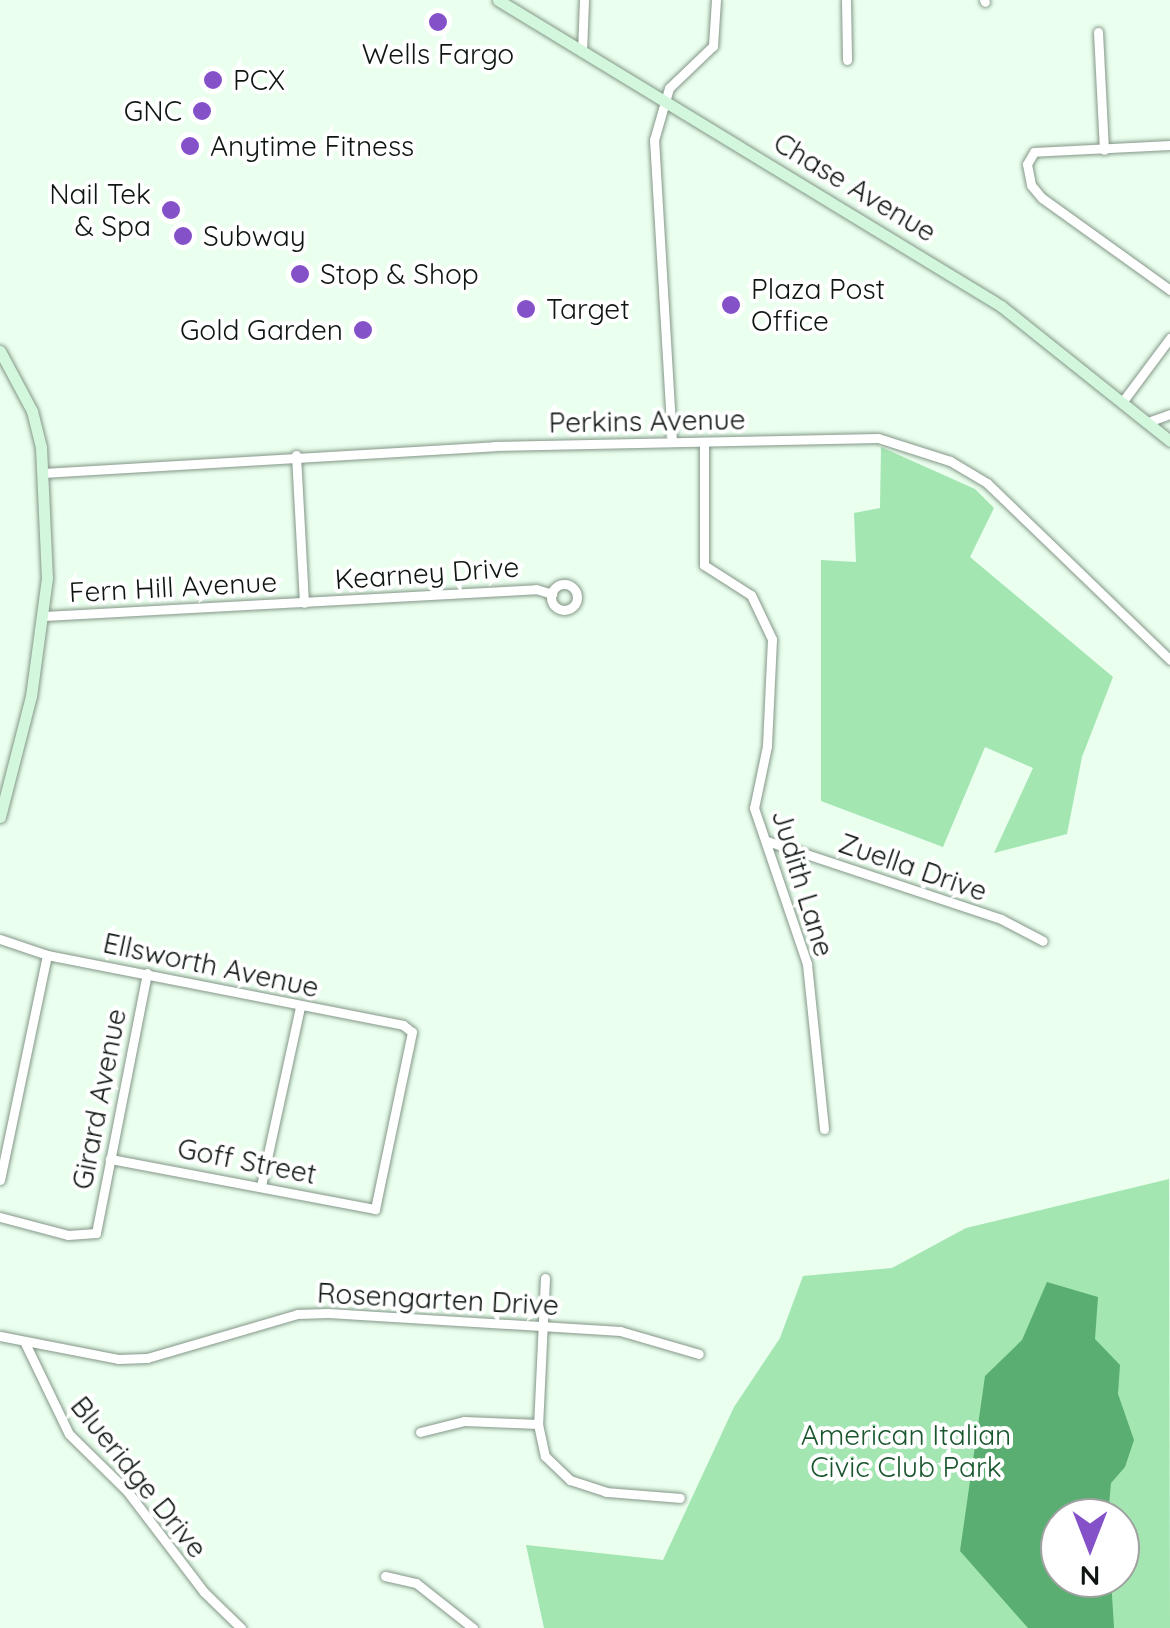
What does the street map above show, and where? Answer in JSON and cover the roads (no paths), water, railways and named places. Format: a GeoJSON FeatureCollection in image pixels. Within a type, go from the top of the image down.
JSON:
{"type":"FeatureCollection","features":[{"type":"Feature","properties":{"kind":"main road","name":"Chase Avenue"},"geometry":{"type":"LineString","coordinates":[[498,0],[1000,306],[1170,440]]}},
{"type":"Feature","properties":{"kind":"main road"},"geometry":{"type":"LineString","coordinates":[[0,352],[32,411],[43,473],[44,616],[7,768],[0,817]]}},
{"type":"Feature","properties":{"kind":"street"},"geometry":{"type":"LineString","coordinates":[[582,52],[584,0]]}},
{"type":"Feature","properties":{"kind":"street"},"geometry":{"type":"LineString","coordinates":[[672,442],[654,153],[662,100],[714,46],[716,0]]}},
{"type":"Feature","properties":{"kind":"street"},"geometry":{"type":"LineString","coordinates":[[846,0],[847,60]]}},
{"type":"Feature","properties":{"kind":"street"},"geometry":{"type":"LineString","coordinates":[[1098,32],[1104,150]]}},
{"type":"Feature","properties":{"kind":"street"},"geometry":{"type":"LineString","coordinates":[[1170,145],[1034,152],[1027,164],[1030,185],[1170,290]]}},
{"type":"Feature","properties":{"kind":"street"},"geometry":{"type":"LineString","coordinates":[[1123,402],[1170,338]]}},
{"type":"Feature","properties":{"kind":"street"},"geometry":{"type":"LineString","coordinates":[[1148,422],[1170,414]]}},
{"type":"Feature","properties":{"kind":"street","name":"Perkins Avenue"},"geometry":{"type":"LineString","coordinates":[[43,473],[296,455],[878,438],[950,461],[1014,506],[1170,660]]}},
{"type":"Feature","properties":{"kind":"street","name":"Judith Lane"},"geometry":{"type":"LineString","coordinates":[[704,444],[704,565],[751,596],[772,639],[767,746],[754,808],[807,964],[824,1129]]}},
{"type":"Feature","properties":{"kind":"street"},"geometry":{"type":"LineString","coordinates":[[296,455],[304,604]]}},
{"type":"Feature","properties":{"kind":"street","name":"Kearney Drive"},"geometry":{"type":"LineString","coordinates":[[304,604],[536,589],[552,594]]}},
{"type":"Feature","properties":{"kind":"street","name":"Fern Hill Avenue"},"geometry":{"type":"LineString","coordinates":[[44,616],[304,604]]}},
{"type":"Feature","properties":{"kind":"street","name":"Zuella Drive"},"geometry":{"type":"LineString","coordinates":[[767,840],[1001,920],[1044,941]]}},
{"type":"Feature","properties":{"kind":"street","name":"Ellsworth Avenue"},"geometry":{"type":"LineString","coordinates":[[0,939],[47,955],[402,1024],[412,1032],[375,1210]]}},
{"type":"Feature","properties":{"kind":"street"},"geometry":{"type":"LineString","coordinates":[[0,1180],[47,955]]}},
{"type":"Feature","properties":{"kind":"street","name":"Girard Avenue"},"geometry":{"type":"LineString","coordinates":[[0,1217],[68,1235],[96,1233],[147,974]]}},
{"type":"Feature","properties":{"kind":"street"},"geometry":{"type":"LineString","coordinates":[[261,1186],[300,1007]]}},
{"type":"Feature","properties":{"kind":"street","name":"Goff Street"},"geometry":{"type":"LineString","coordinates":[[110,1159],[375,1210]]}},
{"type":"Feature","properties":{"kind":"street"},"geometry":{"type":"LineString","coordinates":[[545,1278],[538,1424],[545,1456],[570,1480],[606,1492],[680,1498]]}},
{"type":"Feature","properties":{"kind":"street","name":"Rosengarten Drive"},"geometry":{"type":"LineString","coordinates":[[0,1336],[147,1358],[297,1314],[328,1312],[543,1329],[620,1330],[698,1354]]}},
{"type":"Feature","properties":{"kind":"street","name":"Blueridge Drive"},"geometry":{"type":"LineString","coordinates":[[24,1341],[69,1434],[126,1491],[204,1592],[241,1628]]}},
{"type":"Feature","properties":{"kind":"street"},"geometry":{"type":"LineString","coordinates":[[420,1432],[464,1420],[538,1424]]}},
{"type":"Feature","properties":{"kind":"street"},"geometry":{"type":"LineString","coordinates":[[386,1576],[416,1583],[473,1628]]}},
{"type":"Feature","properties":{"kind":"place","name":"Wells Fargo"},"geometry":{"type":"Point","coordinates":[438,22]}},
{"type":"Feature","properties":{"kind":"place","name":"PCX"},"geometry":{"type":"Point","coordinates":[213,80]}},
{"type":"Feature","properties":{"kind":"place","name":"GNC"},"geometry":{"type":"Point","coordinates":[202,111]}},
{"type":"Feature","properties":{"kind":"place","name":"Anytime Fitness"},"geometry":{"type":"Point","coordinates":[190,146]}},
{"type":"Feature","properties":{"kind":"place","name":"Nail Tek & Spa"},"geometry":{"type":"Point","coordinates":[171,210]}},
{"type":"Feature","properties":{"kind":"place","name":"Subway"},"geometry":{"type":"Point","coordinates":[183,236]}},
{"type":"Feature","properties":{"kind":"place","name":"Stop & Shop"},"geometry":{"type":"Point","coordinates":[300,274]}},
{"type":"Feature","properties":{"kind":"place","name":"Plaza Post Office"},"geometry":{"type":"Point","coordinates":[731,305]}},
{"type":"Feature","properties":{"kind":"place","name":"Target"},"geometry":{"type":"Point","coordinates":[526,309]}},
{"type":"Feature","properties":{"kind":"place","name":"Gold Garden"},"geometry":{"type":"Point","coordinates":[363,330]}},
{"type":"Feature","properties":{"kind":"park label","name":"American Italian Civic Club Park"},"geometry":{"type":"Point","coordinates":[906,1451]}}]}
